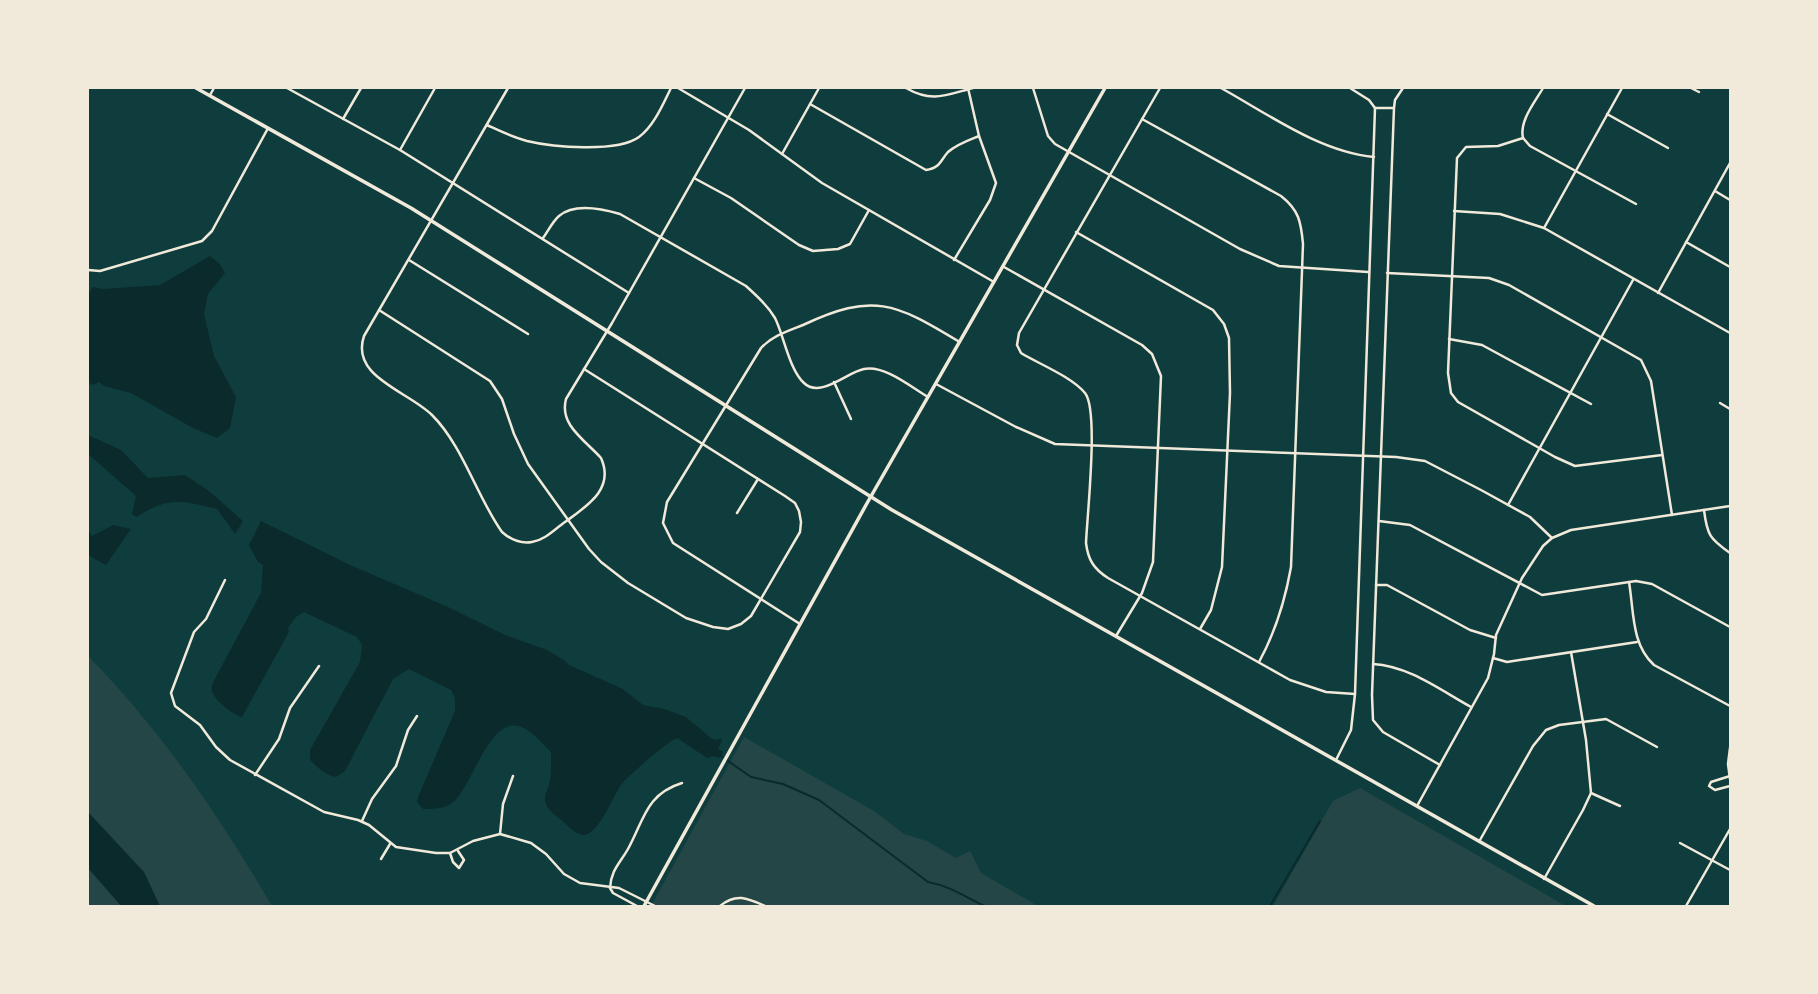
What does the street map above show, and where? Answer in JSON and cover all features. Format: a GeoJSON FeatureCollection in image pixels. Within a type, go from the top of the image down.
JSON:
{"type":"FeatureCollection","features":[{"type":"Feature","properties":{"kind":"main road"},"geometry":{"type":"LineString","coordinates":[[196,88],[432,221],[871,496],[1594,906]]}},
{"type":"Feature","properties":{"kind":"main road"},"geometry":{"type":"LineString","coordinates":[[645,904],[871,496],[1105,88]]}},
{"type":"Feature","properties":{"kind":"street"},"geometry":{"type":"LineString","coordinates":[[210,95],[214,88]]}},
{"type":"Feature","properties":{"kind":"street"},"geometry":{"type":"LineString","coordinates":[[288,88],[400,150],[629,293]]}},
{"type":"Feature","properties":{"kind":"street"},"geometry":{"type":"LineString","coordinates":[[343,118],[361,88]]}},
{"type":"Feature","properties":{"kind":"street"},"geometry":{"type":"LineString","coordinates":[[400,150],[435,88]]}},
{"type":"Feature","properties":{"kind":"street"},"geometry":{"type":"LineString","coordinates":[[508,88],[364,336],[361,346],[362,360],[367,368],[421,405],[440,424],[496,524],[508,537],[521,542],[537,541],[568,520],[594,500],[605,481],[601,458],[570,426],[564,412],[566,398],[745,88]]}},
{"type":"Feature","properties":{"kind":"street"},"geometry":{"type":"LineString","coordinates":[[486,125],[510,136],[551,145],[620,145],[639,137],[649,127],[671,88]]}},
{"type":"Feature","properties":{"kind":"street"},"geometry":{"type":"LineString","coordinates":[[678,88],[728,117],[822,183],[994,282]]}},
{"type":"Feature","properties":{"kind":"street"},"geometry":{"type":"LineString","coordinates":[[782,154],[819,88]]}},
{"type":"Feature","properties":{"kind":"street"},"geometry":{"type":"LineString","coordinates":[[906,88],[926,97],[973,88]]}},
{"type":"Feature","properties":{"kind":"street"},"geometry":{"type":"LineString","coordinates":[[954,260],[990,200],[996,183],[979,136],[968,88]]}},
{"type":"Feature","properties":{"kind":"street"},"geometry":{"type":"LineString","coordinates":[[1033,88],[1048,136],[1068,152],[1240,249],[1279,266],[1369,272]]}},
{"type":"Feature","properties":{"kind":"street"},"geometry":{"type":"LineString","coordinates":[[1160,88],[1019,333],[1017,345],[1021,353],[1084,392],[1089,399],[1091,446],[1087,553],[1099,572],[1290,680],[1326,692],[1355,694]]}},
{"type":"Feature","properties":{"kind":"street"},"geometry":{"type":"LineString","coordinates":[[1221,88],[1328,147],[1352,155],[1374,157]]}},
{"type":"Feature","properties":{"kind":"street"},"geometry":{"type":"LineString","coordinates":[[1336,760],[1351,730],[1355,694],[1374,157],[1375,108],[1369,100],[1350,88]]}},
{"type":"Feature","properties":{"kind":"street"},"geometry":{"type":"LineString","coordinates":[[1403,88],[1395,100],[1394,108],[1373,720],[1382,732],[1440,765]]}},
{"type":"Feature","properties":{"kind":"street"},"geometry":{"type":"LineString","coordinates":[[1543,88],[1525,121],[1521,134],[1523,138],[1530,146],[1636,204]]}},
{"type":"Feature","properties":{"kind":"street"},"geometry":{"type":"LineString","coordinates":[[1544,228],[1622,88]]}},
{"type":"Feature","properties":{"kind":"street"},"geometry":{"type":"LineString","coordinates":[[1691,88],[1699,92]]}},
{"type":"Feature","properties":{"kind":"street"},"geometry":{"type":"LineString","coordinates":[[810,104],[926,170],[939,166],[947,153],[979,136]]}},
{"type":"Feature","properties":{"kind":"street"},"geometry":{"type":"LineString","coordinates":[[1375,108],[1394,108]]}},
{"type":"Feature","properties":{"kind":"street"},"geometry":{"type":"LineString","coordinates":[[1607,114],[1668,148]]}},
{"type":"Feature","properties":{"kind":"street"},"geometry":{"type":"LineString","coordinates":[[1142,119],[1292,205],[1301,222],[1303,244],[1291,567],[1272,638],[1259,662]]}},
{"type":"Feature","properties":{"kind":"street"},"geometry":{"type":"LineString","coordinates":[[88,271],[100,271],[202,241],[212,231],[268,128]]}},
{"type":"Feature","properties":{"kind":"street"},"geometry":{"type":"LineString","coordinates":[[1523,138],[1498,146],[1466,147],[1456,163],[1448,384],[1454,398],[1539,449],[1575,466],[1662,455]]}},
{"type":"Feature","properties":{"kind":"street"},"geometry":{"type":"LineString","coordinates":[[1658,293],[1731,163]]}},
{"type":"Feature","properties":{"kind":"street"},"geometry":{"type":"LineString","coordinates":[[694,178],[731,198],[799,245],[813,251],[838,249],[850,244],[869,210]]}},
{"type":"Feature","properties":{"kind":"street"},"geometry":{"type":"LineString","coordinates":[[1715,191],[1731,200]]}},
{"type":"Feature","properties":{"kind":"street"},"geometry":{"type":"LineString","coordinates":[[543,238],[560,215],[570,210],[590,209],[620,214],[746,286],[769,309],[804,383],[819,388],[863,369],[878,370],[928,397]]}},
{"type":"Feature","properties":{"kind":"street"},"geometry":{"type":"LineString","coordinates":[[1454,211],[1500,214],[1544,228],[1731,333]]}},
{"type":"Feature","properties":{"kind":"street"},"geometry":{"type":"LineString","coordinates":[[1076,232],[1213,310],[1224,324],[1230,352],[1222,567],[1211,610],[1200,629]]}},
{"type":"Feature","properties":{"kind":"street"},"geometry":{"type":"LineString","coordinates":[[1686,243],[1731,267]]}},
{"type":"Feature","properties":{"kind":"street"},"geometry":{"type":"LineString","coordinates":[[409,260],[528,334]]}},
{"type":"Feature","properties":{"kind":"street"},"geometry":{"type":"LineString","coordinates":[[1003,267],[1142,345],[1152,354],[1161,376],[1153,562],[1140,596],[1116,636]]}},
{"type":"Feature","properties":{"kind":"street"},"geometry":{"type":"LineString","coordinates":[[1387,273],[1489,278],[1509,285],[1641,360],[1649,372],[1672,515]]}},
{"type":"Feature","properties":{"kind":"street"},"geometry":{"type":"LineString","coordinates":[[1508,505],[1633,279]]}},
{"type":"Feature","properties":{"kind":"street"},"geometry":{"type":"LineString","coordinates":[[800,624],[680,548],[669,538],[663,519],[667,502],[761,348],[771,339],[817,318],[858,305],[874,304],[910,313],[960,342]]}},
{"type":"Feature","properties":{"kind":"street"},"geometry":{"type":"LineString","coordinates":[[379,310],[490,381],[502,399],[528,464],[590,549],[614,573],[686,618],[713,627],[734,627],[747,621],[798,536],[801,516],[792,501],[584,369]]}},
{"type":"Feature","properties":{"kind":"street"},"geometry":{"type":"LineString","coordinates":[[1449,339],[1482,345],[1591,404]]}},
{"type":"Feature","properties":{"kind":"street"},"geometry":{"type":"LineString","coordinates":[[834,382],[851,419]]}},
{"type":"Feature","properties":{"kind":"street"},"geometry":{"type":"LineString","coordinates":[[936,384],[1016,427],[1055,443],[1381,456],[1425,461],[1530,517],[1552,538]]}},
{"type":"Feature","properties":{"kind":"street"},"geometry":{"type":"LineString","coordinates":[[1720,403],[1731,409]]}},
{"type":"Feature","properties":{"kind":"street"},"geometry":{"type":"LineString","coordinates":[[737,513],[758,479]]}},
{"type":"Feature","properties":{"kind":"street"},"geometry":{"type":"LineString","coordinates":[[1417,806],[1488,678],[1496,638],[1519,584],[1537,555],[1552,538],[1571,530],[1731,506]]}},
{"type":"Feature","properties":{"kind":"street"},"geometry":{"type":"LineString","coordinates":[[1704,510],[1706,527],[1712,541],[1731,553]]}},
{"type":"Feature","properties":{"kind":"street"},"geometry":{"type":"LineString","coordinates":[[1379,521],[1410,525],[1542,595],[1629,582],[1652,584],[1731,626]]}},
{"type":"Feature","properties":{"kind":"street"},"geometry":{"type":"LineString","coordinates":[[225,580],[206,619],[194,632],[171,693],[175,706],[200,725],[222,754],[324,812],[362,821],[390,844],[403,849],[450,853],[490,835],[500,834],[531,844],[572,879],[589,886],[619,888],[645,904],[655,906]]}},
{"type":"Feature","properties":{"kind":"street"},"geometry":{"type":"LineString","coordinates":[[1629,582],[1637,642],[1644,656],[1654,665],[1731,706]]}},
{"type":"Feature","properties":{"kind":"street"},"geometry":{"type":"LineString","coordinates":[[1376,585],[1387,585],[1470,630],[1496,638]]}},
{"type":"Feature","properties":{"kind":"street"},"geometry":{"type":"LineString","coordinates":[[1493,659],[1507,662],[1637,642]]}},
{"type":"Feature","properties":{"kind":"street"},"geometry":{"type":"LineString","coordinates":[[1544,879],[1591,793],[1571,652]]}},
{"type":"Feature","properties":{"kind":"street"},"geometry":{"type":"LineString","coordinates":[[1373,664],[1390,665],[1410,673],[1472,707]]}},
{"type":"Feature","properties":{"kind":"street"},"geometry":{"type":"LineString","coordinates":[[255,775],[279,739],[290,708],[319,666]]}},
{"type":"Feature","properties":{"kind":"street"},"geometry":{"type":"LineString","coordinates":[[362,821],[372,799],[396,766],[408,730],[417,716]]}},
{"type":"Feature","properties":{"kind":"street"},"geometry":{"type":"LineString","coordinates":[[1480,841],[1539,736],[1546,730],[1559,725],[1606,719],[1657,747]]}},
{"type":"Feature","properties":{"kind":"street"},"geometry":{"type":"LineString","coordinates":[[1731,748],[1728,764],[1730,777],[1713,781],[1709,786],[1715,790],[1731,786]]}},
{"type":"Feature","properties":{"kind":"street"},"geometry":{"type":"LineString","coordinates":[[500,834],[503,804],[513,776]]}},
{"type":"Feature","properties":{"kind":"street"},"geometry":{"type":"LineString","coordinates":[[637,906],[613,893],[610,888],[615,866],[629,848],[650,804],[669,788],[682,783]]}},
{"type":"Feature","properties":{"kind":"street"},"geometry":{"type":"LineString","coordinates":[[1591,793],[1620,806]]}},
{"type":"Feature","properties":{"kind":"street"},"geometry":{"type":"LineString","coordinates":[[1686,906],[1731,829]]}},
{"type":"Feature","properties":{"kind":"street"},"geometry":{"type":"LineString","coordinates":[[1680,843],[1731,870]]}},
{"type":"Feature","properties":{"kind":"street"},"geometry":{"type":"LineString","coordinates":[[381,859],[390,844]]}},
{"type":"Feature","properties":{"kind":"street"},"geometry":{"type":"LineString","coordinates":[[450,853],[456,867],[461,866],[464,860],[457,849]]}},
{"type":"Feature","properties":{"kind":"street"},"geometry":{"type":"LineString","coordinates":[[720,906],[738,897],[765,906]]}},
{"type":"Feature","properties":{"kind":"shaded area"},"geometry":{"type":"Polygon","coordinates":[[[210,256],[220,264],[225,273],[208,294],[204,314],[214,356],[236,397],[230,428],[217,438],[193,428],[131,393],[104,386],[99,382],[93,385],[88,382],[88,294],[93,287],[103,289],[160,285],[210,256]]]}},
{"type":"Feature","properties":{"kind":"shaded area"},"geometry":{"type":"Polygon","coordinates":[[[88,435],[121,450],[148,478],[185,475],[209,491],[243,521],[235,534],[217,509],[176,502],[158,506],[137,517],[132,514],[136,496],[88,454],[88,435]]]}},
{"type":"Feature","properties":{"kind":"shaded area"},"geometry":{"type":"Polygon","coordinates":[[[261,521],[350,565],[505,635],[547,650],[569,665],[623,689],[643,705],[686,717],[712,739],[720,738],[722,740],[718,749],[723,752],[719,758],[708,758],[678,738],[673,740],[625,780],[600,823],[589,834],[583,835],[571,829],[546,803],[545,796],[551,777],[551,752],[530,732],[514,726],[502,729],[492,740],[458,797],[449,805],[423,809],[417,802],[418,797],[455,711],[455,698],[451,690],[409,669],[393,679],[345,771],[336,777],[328,775],[310,760],[310,750],[360,662],[362,645],[357,637],[304,612],[296,617],[288,628],[289,632],[242,717],[225,707],[212,692],[214,681],[261,593],[263,565],[258,562],[249,545],[261,521]]]}},
{"type":"Feature","properties":{"kind":"shaded area"},"geometry":{"type":"Polygon","coordinates":[[[113,525],[131,529],[106,565],[88,555],[88,531],[92,536],[113,525]]]}},
{"type":"Feature","properties":{"kind":"shaded area"},"geometry":{"type":"Polygon","coordinates":[[[88,656],[141,714],[188,775],[272,906],[88,906],[88,656]]]}},
{"type":"Feature","properties":{"kind":"shaded area"},"geometry":{"type":"Polygon","coordinates":[[[744,737],[874,811],[904,834],[927,841],[956,858],[970,851],[981,873],[1038,906],[651,906],[744,737]]]}},
{"type":"Feature","properties":{"kind":"shaded area"},"geometry":{"type":"Polygon","coordinates":[[[1360,788],[1566,906],[1273,906],[1333,801],[1360,788]]]}},
{"type":"Feature","properties":{"kind":"shaded area"},"geometry":{"type":"Polygon","coordinates":[[[88,812],[144,872],[160,906],[121,906],[88,868],[88,812]]]}},
{"type":"Feature","properties":{"kind":"waterway"},"geometry":{"type":"LineString","coordinates":[[721,756],[751,777],[783,784],[819,800],[928,882],[985,906]]}},
{"type":"Feature","properties":{"kind":"waterway"},"geometry":{"type":"LineString","coordinates":[[1270,906],[1320,821]]}}]}
